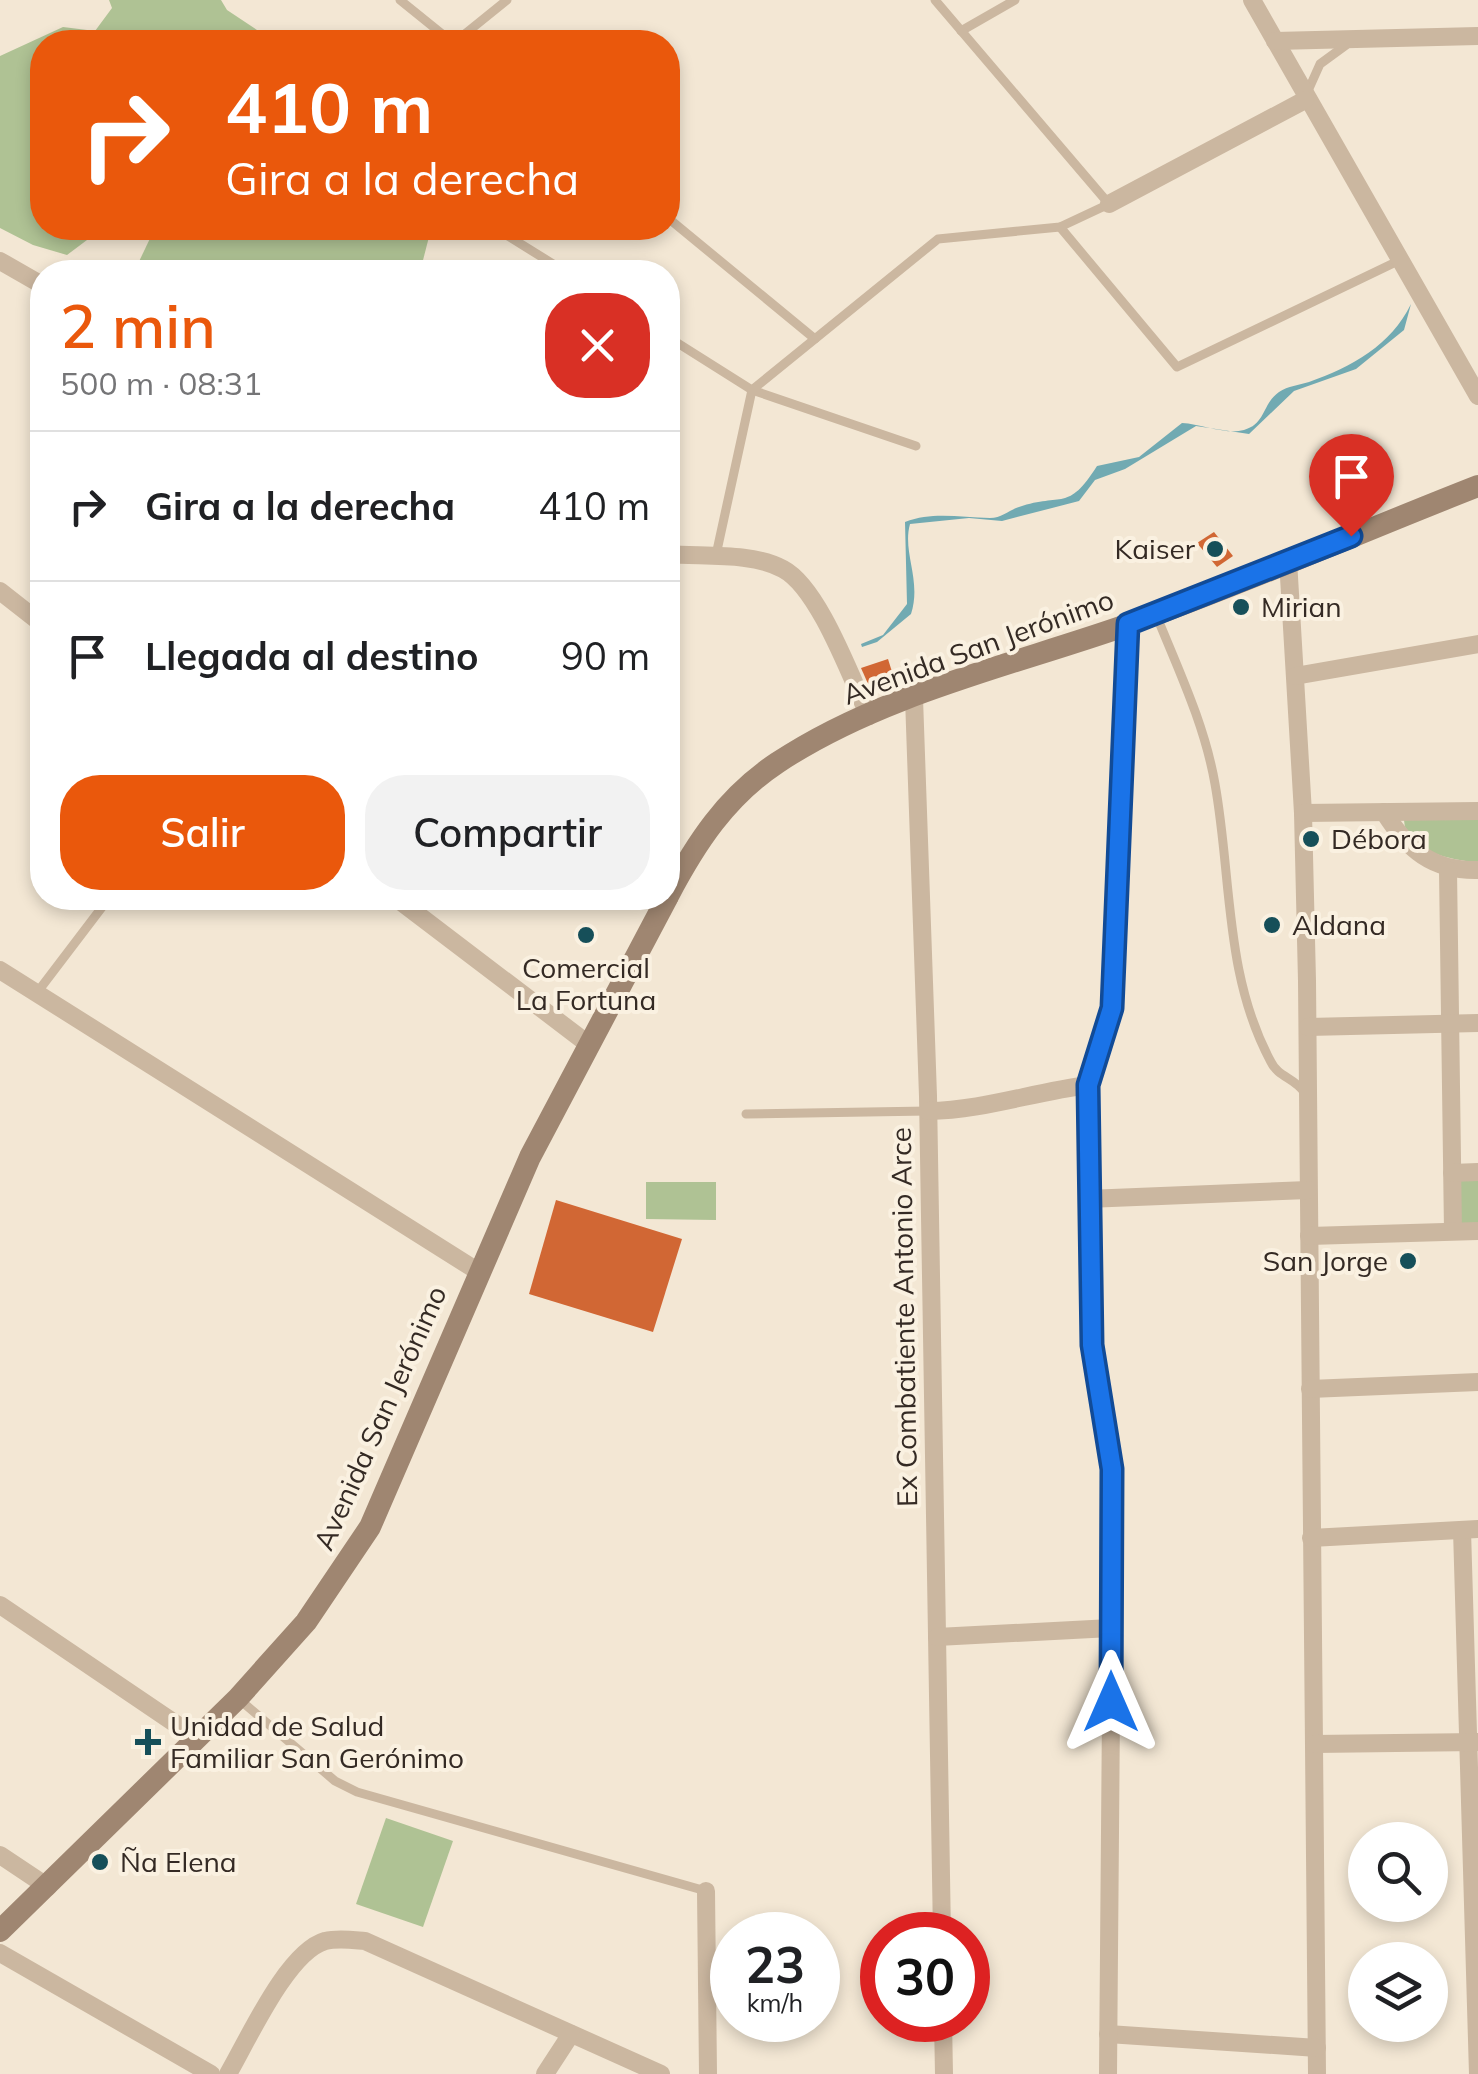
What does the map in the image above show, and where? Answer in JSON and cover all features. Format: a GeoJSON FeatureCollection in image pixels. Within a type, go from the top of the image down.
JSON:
{"type":"FeatureCollection","features":[{"type":"Feature","properties":{"kind":"street"},"geometry":{"type":"LineString","coordinates":[[1252,0],[1305,100],[1478,396]]}},
{"type":"Feature","properties":{"kind":"street"},"geometry":{"type":"LineString","coordinates":[[1275,41],[1478,36]]}},
{"type":"Feature","properties":{"kind":"street"},"geometry":{"type":"LineString","coordinates":[[1109,204],[1305,100]]}},
{"type":"Feature","properties":{"kind":"street"},"geometry":{"type":"LineString","coordinates":[[0,261],[30,277]]}},
{"type":"Feature","properties":{"kind":"street","name":"Avenida San Jerónimo"},"geometry":{"type":"LineString","coordinates":[[680,875],[703,836],[742,790],[815,741],[914,698],[1128,624],[1478,486]]}},
{"type":"Feature","properties":{"kind":"street"},"geometry":{"type":"LineString","coordinates":[[680,555],[756,560],[783,569],[806,587],[869,716]]}},
{"type":"Feature","properties":{"kind":"street"},"geometry":{"type":"LineString","coordinates":[[1288,560],[1303,813],[1308,1027],[1317,2074]]}},
{"type":"Feature","properties":{"kind":"street"},"geometry":{"type":"LineString","coordinates":[[0,591],[30,615]]}},
{"type":"Feature","properties":{"kind":"street"},"geometry":{"type":"LineString","coordinates":[[1108,2074],[1112,1469],[1092,1345],[1088,1085],[1112,1008],[1128,624]]}},
{"type":"Feature","properties":{"kind":"street"},"geometry":{"type":"LineString","coordinates":[[1296,676],[1478,644]]}},
{"type":"Feature","properties":{"kind":"street","name":"Ex Combatiente Antonio Arce"},"geometry":{"type":"LineString","coordinates":[[914,698],[928,1111],[942,1912]]}},
{"type":"Feature","properties":{"kind":"street"},"geometry":{"type":"LineString","coordinates":[[1303,813],[1478,811]]}},
{"type":"Feature","properties":{"kind":"street"},"geometry":{"type":"LineString","coordinates":[[1384,812],[1409,845],[1448,870],[1478,870]]}},
{"type":"Feature","properties":{"kind":"street"},"geometry":{"type":"LineString","coordinates":[[1448,870],[1453,1231]]}},
{"type":"Feature","properties":{"kind":"street"},"geometry":{"type":"LineString","coordinates":[[412,910],[588,1044]]}},
{"type":"Feature","properties":{"kind":"street","name":"Avenida San Jerónimo"},"geometry":{"type":"LineString","coordinates":[[0,1930],[238,1698],[306,1622],[370,1527],[478,1272],[588,1044],[660,910]]}},
{"type":"Feature","properties":{"kind":"street"},"geometry":{"type":"LineString","coordinates":[[0,970],[478,1272]]}},
{"type":"Feature","properties":{"kind":"street"},"geometry":{"type":"LineString","coordinates":[[1308,1027],[1478,1023]]}},
{"type":"Feature","properties":{"kind":"street"},"geometry":{"type":"LineString","coordinates":[[928,1111],[975,1110],[1015,1096],[1088,1085]]}},
{"type":"Feature","properties":{"kind":"street"},"geometry":{"type":"LineString","coordinates":[[1452,1173],[1478,1172]]}},
{"type":"Feature","properties":{"kind":"street"},"geometry":{"type":"LineString","coordinates":[[1087,1199],[1308,1190]]}},
{"type":"Feature","properties":{"kind":"street"},"geometry":{"type":"LineString","coordinates":[[1309,1236],[1478,1230]]}},
{"type":"Feature","properties":{"kind":"street"},"geometry":{"type":"LineString","coordinates":[[1310,1389],[1478,1382]]}},
{"type":"Feature","properties":{"kind":"street"},"geometry":{"type":"LineString","coordinates":[[1312,1538],[1470,1530],[1478,2074]]}},
{"type":"Feature","properties":{"kind":"street"},"geometry":{"type":"LineString","coordinates":[[0,1605],[198,1739]]}},
{"type":"Feature","properties":{"kind":"street"},"geometry":{"type":"LineString","coordinates":[[937,1637],[1111,1628]]}},
{"type":"Feature","properties":{"kind":"street"},"geometry":{"type":"LineString","coordinates":[[1314,1744],[1473,1742]]}},
{"type":"Feature","properties":{"kind":"street"},"geometry":{"type":"LineString","coordinates":[[0,1855],[48,1887]]}},
{"type":"Feature","properties":{"kind":"street"},"geometry":{"type":"LineString","coordinates":[[706,1890],[708,2074]]}},
{"type":"Feature","properties":{"kind":"street"},"geometry":{"type":"LineString","coordinates":[[228,2074],[296,1960],[309,1949],[335,1940],[365,1941],[661,2074]]}},
{"type":"Feature","properties":{"kind":"street"},"geometry":{"type":"LineString","coordinates":[[0,1954],[211,2074]]}},
{"type":"Feature","properties":{"kind":"street"},"geometry":{"type":"LineString","coordinates":[[545,2074],[571,2034]]}},
{"type":"Feature","properties":{"kind":"street"},"geometry":{"type":"LineString","coordinates":[[1108,2034],[1317,2048]]}},
{"type":"Feature","properties":{"kind":"street"},"geometry":{"type":"LineString","coordinates":[[943,2042],[944,2074]]}},
{"type":"Feature","properties":{"kind":"lane"},"geometry":{"type":"LineString","coordinates":[[400,0],[438,30]]}},
{"type":"Feature","properties":{"kind":"lane"},"geometry":{"type":"LineString","coordinates":[[468,30],[507,0]]}},
{"type":"Feature","properties":{"kind":"lane"},"geometry":{"type":"LineString","coordinates":[[716,558],[752,390],[938,239],[1060,227],[1109,204],[935,0]]}},
{"type":"Feature","properties":{"kind":"lane"},"geometry":{"type":"LineString","coordinates":[[961,31],[1014,0]]}},
{"type":"Feature","properties":{"kind":"lane"},"geometry":{"type":"LineString","coordinates":[[1305,100],[1320,64],[1330,53],[1358,40]]}},
{"type":"Feature","properties":{"kind":"lane"},"geometry":{"type":"LineString","coordinates":[[1060,227],[1178,367],[1398,261]]}},
{"type":"Feature","properties":{"kind":"lane"},"geometry":{"type":"LineString","coordinates":[[680,228],[816,339]]}},
{"type":"Feature","properties":{"kind":"lane"},"geometry":{"type":"LineString","coordinates":[[515,240],[547,260]]}},
{"type":"Feature","properties":{"kind":"lane"},"geometry":{"type":"LineString","coordinates":[[680,344],[752,390],[916,446]]}},
{"type":"Feature","properties":{"kind":"lane"},"geometry":{"type":"LineString","coordinates":[[1156,613],[1188,693],[1214,780],[1231,932],[1243,986],[1273,1067],[1295,1080],[1308,1099]]}},
{"type":"Feature","properties":{"kind":"lane"},"geometry":{"type":"LineString","coordinates":[[36,994],[100,910]]}},
{"type":"Feature","properties":{"kind":"lane"},"geometry":{"type":"LineString","coordinates":[[746,1114],[928,1111]]}},
{"type":"Feature","properties":{"kind":"lane"},"geometry":{"type":"LineString","coordinates":[[238,1698],[335,1781],[356,1792],[706,1890]]}},
{"type":"Feature","properties":{"kind":"green space"},"geometry":{"type":"Polygon","coordinates":[[[109,0],[221,0],[227,10],[257,30],[96,30],[112,8],[109,0]]]}},
{"type":"Feature","properties":{"kind":"green space"},"geometry":{"type":"Polygon","coordinates":[[[30,42],[30,240],[87,240],[67,255],[33,245],[0,228],[0,56],[30,42]]]}},
{"type":"Feature","properties":{"kind":"green space"},"geometry":{"type":"Polygon","coordinates":[[[149,240],[428,240],[423,260],[140,260],[149,240]]]}},
{"type":"Feature","properties":{"kind":"green space"},"geometry":{"type":"Polygon","coordinates":[[[1404,820],[1478,820],[1478,862],[1431,852],[1412,839],[1404,820]]]}},
{"type":"Feature","properties":{"kind":"green space"},"geometry":{"type":"Polygon","coordinates":[[[1478,1179],[1478,1224],[1461,1224],[1460,1180],[1478,1179]]]}},
{"type":"Feature","properties":{"kind":"green space"},"geometry":{"type":"Polygon","coordinates":[[[646,1182],[716,1182],[716,1220],[646,1219],[646,1182]]]}},
{"type":"Feature","properties":{"kind":"green space"},"geometry":{"type":"Polygon","coordinates":[[[386,1818],[453,1841],[423,1927],[356,1904],[386,1818]]]}},
{"type":"Feature","properties":{"kind":"water"},"geometry":{"type":"Polygon","coordinates":[[[1411,304],[1404,330],[1356,369],[1294,391],[1249,434],[1230,431],[1251,427],[1282,390],[1325,376],[1369,353],[1393,331],[1411,304]]]}},
{"type":"Feature","properties":{"kind":"water"},"geometry":{"type":"Polygon","coordinates":[[[1182,423],[1212,428],[1196,426],[1125,469],[1095,480],[1079,501],[1002,521],[969,518],[910,524],[908,546],[914,590],[911,614],[877,642],[862,647],[861,644],[883,635],[907,604],[905,522],[937,516],[994,518],[1015,508],[1071,496],[1097,466],[1139,457],[1182,423]]]}},
{"type":"Feature","properties":{"kind":"building","name":"Kaiser"},"geometry":{"type":"Polygon","coordinates":[[[1214,532],[1233,556],[1217,567],[1197,543],[1214,532]]]}},
{"type":"Feature","properties":{"kind":"building"},"geometry":{"type":"Polygon","coordinates":[[[888,659],[894,678],[869,686],[861,668],[888,659]]]}},
{"type":"Feature","properties":{"kind":"building"},"geometry":{"type":"Polygon","coordinates":[[[556,1200],[682,1239],[653,1332],[529,1294],[556,1200]]]}},
{"type":"Feature","properties":{"kind":"place","name":"Kaiser"},"geometry":{"type":"Point","coordinates":[1215,549]}},
{"type":"Feature","properties":{"kind":"place","name":"Mirian"},"geometry":{"type":"Point","coordinates":[1241,607]}},
{"type":"Feature","properties":{"kind":"place","name":"Débora"},"geometry":{"type":"Point","coordinates":[1311,839]}},
{"type":"Feature","properties":{"kind":"place","name":"Aldana"},"geometry":{"type":"Point","coordinates":[1272,925]}},
{"type":"Feature","properties":{"kind":"place","name":"Comercial La Fortuna"},"geometry":{"type":"Point","coordinates":[586,935]}},
{"type":"Feature","properties":{"kind":"place","name":"San Jorge"},"geometry":{"type":"Point","coordinates":[1408,1261]}},
{"type":"Feature","properties":{"kind":"place","name":"Unidad de Salud Familiar San Gerónimo"},"geometry":{"type":"Point","coordinates":[148,1742]}},
{"type":"Feature","properties":{"kind":"place","name":"Ña Elena"},"geometry":{"type":"Point","coordinates":[100,1862]}},
{"type":"Feature","properties":{"kind":"route"},"geometry":{"type":"LineString","coordinates":[[1111,1702],[1112,1469],[1092,1345],[1087,1244],[1088,1085],[1107,1038],[1112,1008],[1128,624],[1351,536]]}}]}
